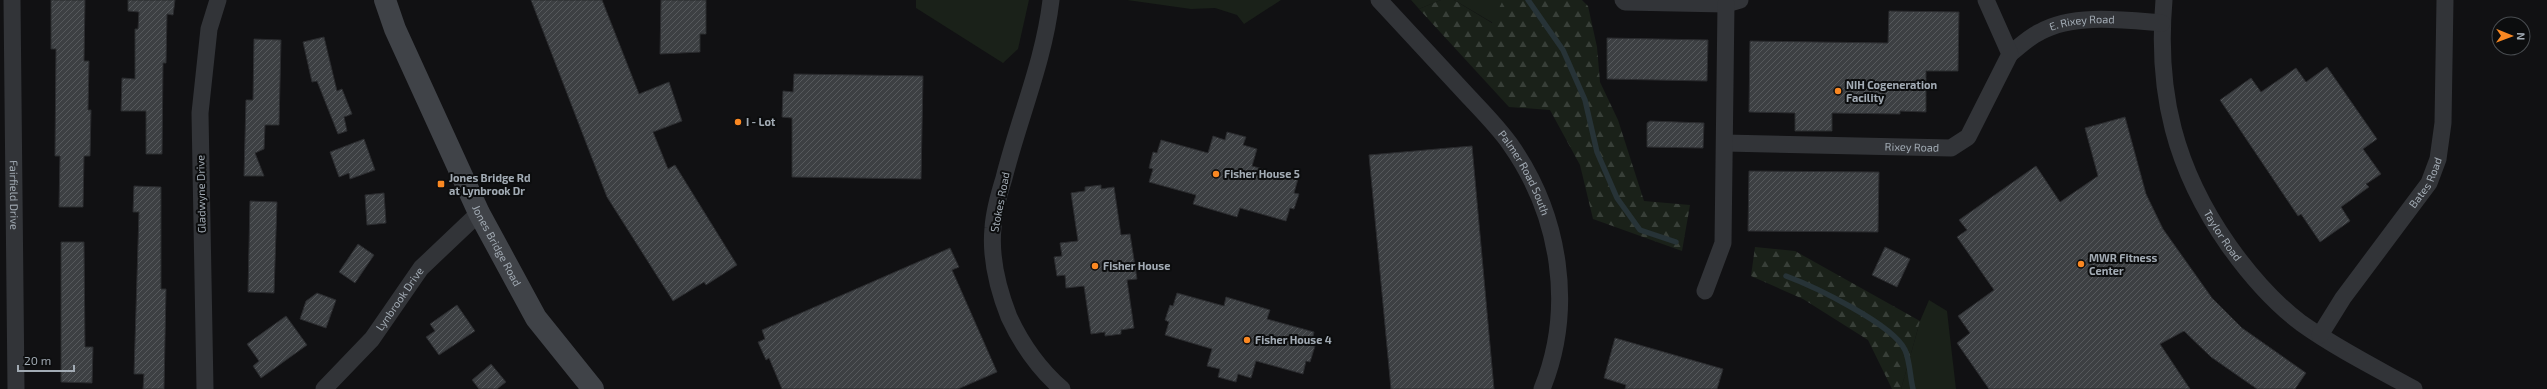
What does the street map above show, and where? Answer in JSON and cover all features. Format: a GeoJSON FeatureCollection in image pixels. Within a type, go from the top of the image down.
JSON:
{"type":"FeatureCollection","features":[{"type":"Feature","properties":{"kind":"main road","name":"Jones Bridge Road"},"geometry":{"type":"LineString","coordinates":[[385,0],[395,28],[479,214],[536,318],[593,389]]}},
{"type":"Feature","properties":{"kind":"street","name":"Fairfield Drive"},"geometry":{"type":"LineString","coordinates":[[12,0],[16,389]]}},
{"type":"Feature","properties":{"kind":"street","name":"Gladwyne Drive"},"geometry":{"type":"LineString","coordinates":[[205,389],[200,113],[209,29],[218,0]]}},
{"type":"Feature","properties":{"kind":"street","name":"Stokes Road"},"geometry":{"type":"LineString","coordinates":[[1051,0],[1042,50],[1009,157],[996,208],[992,246],[1000,289],[1016,333],[1036,362],[1062,389]]}},
{"type":"Feature","properties":{"kind":"street","name":"Palmer Road South"},"geometry":{"type":"LineString","coordinates":[[1379,0],[1510,143],[1534,183],[1544,206],[1560,278],[1560,308],[1555,352],[1542,389]]}},
{"type":"Feature","properties":{"kind":"street"},"geometry":{"type":"LineString","coordinates":[[1622,0],[1625,2],[1733,2],[1725,143],[1723,243],[1705,291]]}},
{"type":"Feature","properties":{"kind":"street"},"geometry":{"type":"LineString","coordinates":[[1986,0],[2010,54]]}},
{"type":"Feature","properties":{"kind":"street","name":"Taylor Road"},"geometry":{"type":"LineString","coordinates":[[2164,0],[2161,62],[2164,90],[2180,154],[2200,201],[2245,268],[2274,299],[2301,322],[2320,335],[2414,389]]}},
{"type":"Feature","properties":{"kind":"street","name":"Bates Road"},"geometry":{"type":"LineString","coordinates":[[2320,335],[2342,298],[2431,177],[2438,159],[2443,122],[2445,0]]}},
{"type":"Feature","properties":{"kind":"street","name":"E. Rixey Road"},"geometry":{"type":"LineString","coordinates":[[2010,54],[2040,31],[2074,21],[2118,20],[2162,23]]}},
{"type":"Feature","properties":{"kind":"street","name":"Rixey Road"},"geometry":{"type":"LineString","coordinates":[[1725,143],[1951,148],[1968,137],[2010,54]]}},
{"type":"Feature","properties":{"kind":"street","name":"Lynbrook Drive"},"geometry":{"type":"LineString","coordinates":[[324,389],[372,339],[421,268],[479,214]]}},
{"type":"Feature","properties":{"kind":"green space"},"geometry":{"type":"Polygon","coordinates":[[[916,0],[1029,0],[1018,49],[1003,63],[916,8],[916,0]]]}},
{"type":"Feature","properties":{"kind":"green space"},"geometry":{"type":"Polygon","coordinates":[[[1127,0],[1281,0],[1244,24],[1237,15],[1215,8],[1191,9],[1127,0]]]}},
{"type":"Feature","properties":{"kind":"green space"},"geometry":{"type":"Polygon","coordinates":[[[1411,0],[1441,0],[1419,9],[1411,0]]]}},
{"type":"Feature","properties":{"kind":"green space"},"geometry":{"type":"Polygon","coordinates":[[[1441,0],[1454,0],[1492,23],[1503,0],[1582,0],[1588,6],[1597,47],[1600,82],[1618,120],[1644,201],[1690,205],[1682,251],[1593,219],[1580,165],[1550,110],[1509,107],[1419,9],[1441,0]]]}},
{"type":"Feature","properties":{"kind":"green space"},"geometry":{"type":"Polygon","coordinates":[[[1454,0],[1503,0],[1504,1],[1493,23],[1454,0]]]}},
{"type":"Feature","properties":{"kind":"green space"},"geometry":{"type":"Polygon","coordinates":[[[1755,247],[1795,251],[1920,321],[1901,389],[1892,389],[1868,340],[1803,299],[1751,276],[1755,247]]]}},
{"type":"Feature","properties":{"kind":"green space"},"geometry":{"type":"Polygon","coordinates":[[[1929,300],[1947,311],[1956,389],[1901,389],[1920,321],[1929,300]]]}},
{"type":"Feature","properties":{"kind":"building"},"geometry":{"type":"Polygon","coordinates":[[[51,0],[85,0],[84,61],[89,61],[88,110],[91,110],[90,156],[84,156],[83,207],[59,207],[60,156],[55,156],[56,49],[51,49],[51,0]]]}},
{"type":"Feature","properties":{"kind":"building"},"geometry":{"type":"Polygon","coordinates":[[[128,0],[175,0],[173,15],[167,14],[166,63],[163,63],[162,154],[146,154],[146,111],[121,111],[122,78],[135,79],[135,29],[138,29],[139,12],[128,11],[128,0]]]}},
{"type":"Feature","properties":{"kind":"building"},"geometry":{"type":"Polygon","coordinates":[[[531,0],[602,0],[639,94],[669,82],[682,121],[653,132],[668,169],[675,165],[737,265],[706,285],[704,282],[673,301],[607,197],[531,0]]]}},
{"type":"Feature","properties":{"kind":"building"},"geometry":{"type":"Polygon","coordinates":[[[661,0],[706,0],[706,34],[700,34],[700,52],[660,54],[661,0]]]}},
{"type":"Feature","properties":{"kind":"building","name":"NIH Cogeneration Facility"},"geometry":{"type":"Polygon","coordinates":[[[1889,11],[1959,12],[1958,71],[1926,71],[1926,112],[1900,111],[1900,114],[1832,113],[1832,131],[1795,131],[1795,113],[1749,112],[1750,41],[1888,43],[1889,11]]]}},
{"type":"Feature","properties":{"kind":"building"},"geometry":{"type":"Polygon","coordinates":[[[324,37],[337,91],[342,89],[352,114],[344,117],[347,131],[338,134],[317,81],[312,82],[303,42],[324,37]]]}},
{"type":"Feature","properties":{"kind":"building"},"geometry":{"type":"Polygon","coordinates":[[[1607,38],[1708,40],[1707,81],[1607,79],[1607,38]]]}},
{"type":"Feature","properties":{"kind":"building"},"geometry":{"type":"Polygon","coordinates":[[[254,39],[281,40],[279,125],[265,125],[264,149],[255,153],[264,176],[244,176],[246,100],[253,100],[254,39]]]}},
{"type":"Feature","properties":{"kind":"building"},"geometry":{"type":"Polygon","coordinates":[[[2327,67],[2377,139],[2363,149],[2381,174],[2366,184],[2369,187],[2341,207],[2350,221],[2320,242],[2301,214],[2298,216],[2220,100],[2251,78],[2261,92],[2296,68],[2306,82],[2327,67]]]}},
{"type":"Feature","properties":{"kind":"building"},"geometry":{"type":"Polygon","coordinates":[[[794,74],[923,76],[921,179],[792,177],[792,118],[782,117],[783,91],[793,92],[794,74]]]}},
{"type":"Feature","properties":{"kind":"building","name":"MWR Fitness Center"},"geometry":{"type":"Polygon","coordinates":[[[2125,117],[2146,194],[2163,229],[2212,298],[2242,328],[2306,373],[2295,389],[2257,389],[2211,357],[2184,331],[2160,344],[2190,389],[1989,389],[1957,343],[1970,333],[1958,316],[1994,290],[1957,237],[1967,230],[1959,220],[2036,166],[2060,202],[2098,176],[2085,128],[2125,117]]]}},
{"type":"Feature","properties":{"kind":"building"},"geometry":{"type":"Polygon","coordinates":[[[1650,121],[1704,123],[1703,148],[1647,147],[1647,123],[1650,121]]]}},
{"type":"Feature","properties":{"kind":"building","name":"Fisher House 5"},"geometry":{"type":"Polygon","coordinates":[[[1227,132],[1246,137],[1243,145],[1257,149],[1252,166],[1298,179],[1294,193],[1299,194],[1294,209],[1290,208],[1286,221],[1240,208],[1237,217],[1193,204],[1196,195],[1149,182],[1153,169],[1149,168],[1153,152],[1157,153],[1161,140],[1208,153],[1213,136],[1225,140],[1227,132]]]}},
{"type":"Feature","properties":{"kind":"building"},"geometry":{"type":"Polygon","coordinates":[[[364,139],[375,170],[350,179],[349,173],[339,177],[330,152],[364,139]]]}},
{"type":"Feature","properties":{"kind":"building"},"geometry":{"type":"Polygon","coordinates":[[[1472,146],[1494,389],[1391,389],[1369,155],[1472,146]]]}},
{"type":"Feature","properties":{"kind":"building"},"geometry":{"type":"Polygon","coordinates":[[[1749,171],[1879,172],[1878,232],[1748,231],[1749,171]]]}},
{"type":"Feature","properties":{"kind":"building","name":"Fisher House"},"geometry":{"type":"Polygon","coordinates":[[[1101,185],[1101,189],[1114,187],[1121,235],[1130,234],[1137,279],[1127,280],[1134,328],[1121,330],[1121,334],[1105,336],[1105,332],[1091,334],[1084,286],[1066,288],[1065,275],[1057,276],[1054,257],[1062,256],[1060,243],[1078,241],[1071,193],[1085,191],[1085,187],[1101,185]]]}},
{"type":"Feature","properties":{"kind":"building"},"geometry":{"type":"Polygon","coordinates":[[[134,186],[161,187],[161,289],[166,289],[164,389],[143,389],[144,374],[134,374],[139,212],[133,212],[134,186]]]}},
{"type":"Feature","properties":{"kind":"building"},"geometry":{"type":"Polygon","coordinates":[[[384,193],[386,223],[367,225],[365,195],[384,193]]]}},
{"type":"Feature","properties":{"kind":"building"},"geometry":{"type":"Polygon","coordinates":[[[250,201],[277,202],[274,293],[248,292],[250,201]]]}},
{"type":"Feature","properties":{"kind":"building"},"geometry":{"type":"Polygon","coordinates":[[[61,242],[84,242],[85,347],[93,347],[92,383],[61,382],[61,242]]]}},
{"type":"Feature","properties":{"kind":"building"},"geometry":{"type":"Polygon","coordinates":[[[358,244],[374,255],[355,283],[339,272],[358,244]]]}},
{"type":"Feature","properties":{"kind":"building"},"geometry":{"type":"Polygon","coordinates":[[[1885,247],[1910,259],[1897,287],[1872,275],[1885,247]]]}},
{"type":"Feature","properties":{"kind":"building"},"geometry":{"type":"Polygon","coordinates":[[[950,248],[959,267],[952,270],[997,372],[958,389],[782,389],[769,358],[766,360],[758,342],[765,339],[762,330],[950,248]]]}},
{"type":"Feature","properties":{"kind":"building"},"geometry":{"type":"Polygon","coordinates":[[[317,293],[336,300],[326,328],[300,319],[306,301],[317,293]]]}},
{"type":"Feature","properties":{"kind":"building","name":"Fisher House 4"},"geometry":{"type":"Polygon","coordinates":[[[1177,293],[1224,306],[1226,297],[1270,310],[1267,319],[1314,332],[1311,345],[1315,346],[1310,362],[1306,361],[1303,374],[1256,361],[1251,378],[1238,374],[1236,382],[1218,377],[1220,369],[1207,366],[1212,349],[1165,335],[1169,322],[1165,320],[1170,305],[1173,306],[1177,293]]]}},
{"type":"Feature","properties":{"kind":"building"},"geometry":{"type":"Polygon","coordinates":[[[457,305],[475,331],[439,355],[426,337],[435,331],[430,324],[457,305]]]}},
{"type":"Feature","properties":{"kind":"building"},"geometry":{"type":"Polygon","coordinates":[[[286,316],[307,345],[261,378],[253,366],[259,361],[247,344],[286,316]]]}},
{"type":"Feature","properties":{"kind":"building"},"geometry":{"type":"Polygon","coordinates":[[[1615,338],[1723,369],[1717,389],[1625,389],[1626,385],[1604,378],[1615,338]]]}},
{"type":"Feature","properties":{"kind":"building"},"geometry":{"type":"Polygon","coordinates":[[[491,364],[506,382],[497,389],[479,389],[472,380],[491,364]]]}},
{"type":"Feature","properties":{"kind":"waterway"},"geometry":{"type":"LineString","coordinates":[[1528,0],[1563,50],[1585,100],[1597,152],[1617,198],[1640,230],[1676,242]]}},
{"type":"Feature","properties":{"kind":"waterway"},"geometry":{"type":"LineString","coordinates":[[1786,276],[1814,288],[1851,307],[1885,329],[1898,340],[1907,354],[1913,389]]}},
{"type":"Feature","properties":{"kind":"place","name":"NIH Cogeneration Facility"},"geometry":{"type":"Point","coordinates":[1838,91]}},
{"type":"Feature","properties":{"kind":"place","name":"I - Lot"},"geometry":{"type":"Point","coordinates":[738,122]}},
{"type":"Feature","properties":{"kind":"place","name":"Fisher House 5"},"geometry":{"type":"Point","coordinates":[1216,174]}},
{"type":"Feature","properties":{"kind":"place","name":"Jones Bridge Rd at Lynbrook Dr"},"geometry":{"type":"Point","coordinates":[441,184]}},
{"type":"Feature","properties":{"kind":"place","name":"MWR Fitness Center"},"geometry":{"type":"Point","coordinates":[2081,264]}},
{"type":"Feature","properties":{"kind":"place","name":"Fisher House"},"geometry":{"type":"Point","coordinates":[1095,266]}},
{"type":"Feature","properties":{"kind":"place","name":"Fisher House 4"},"geometry":{"type":"Point","coordinates":[1247,340]}}]}
